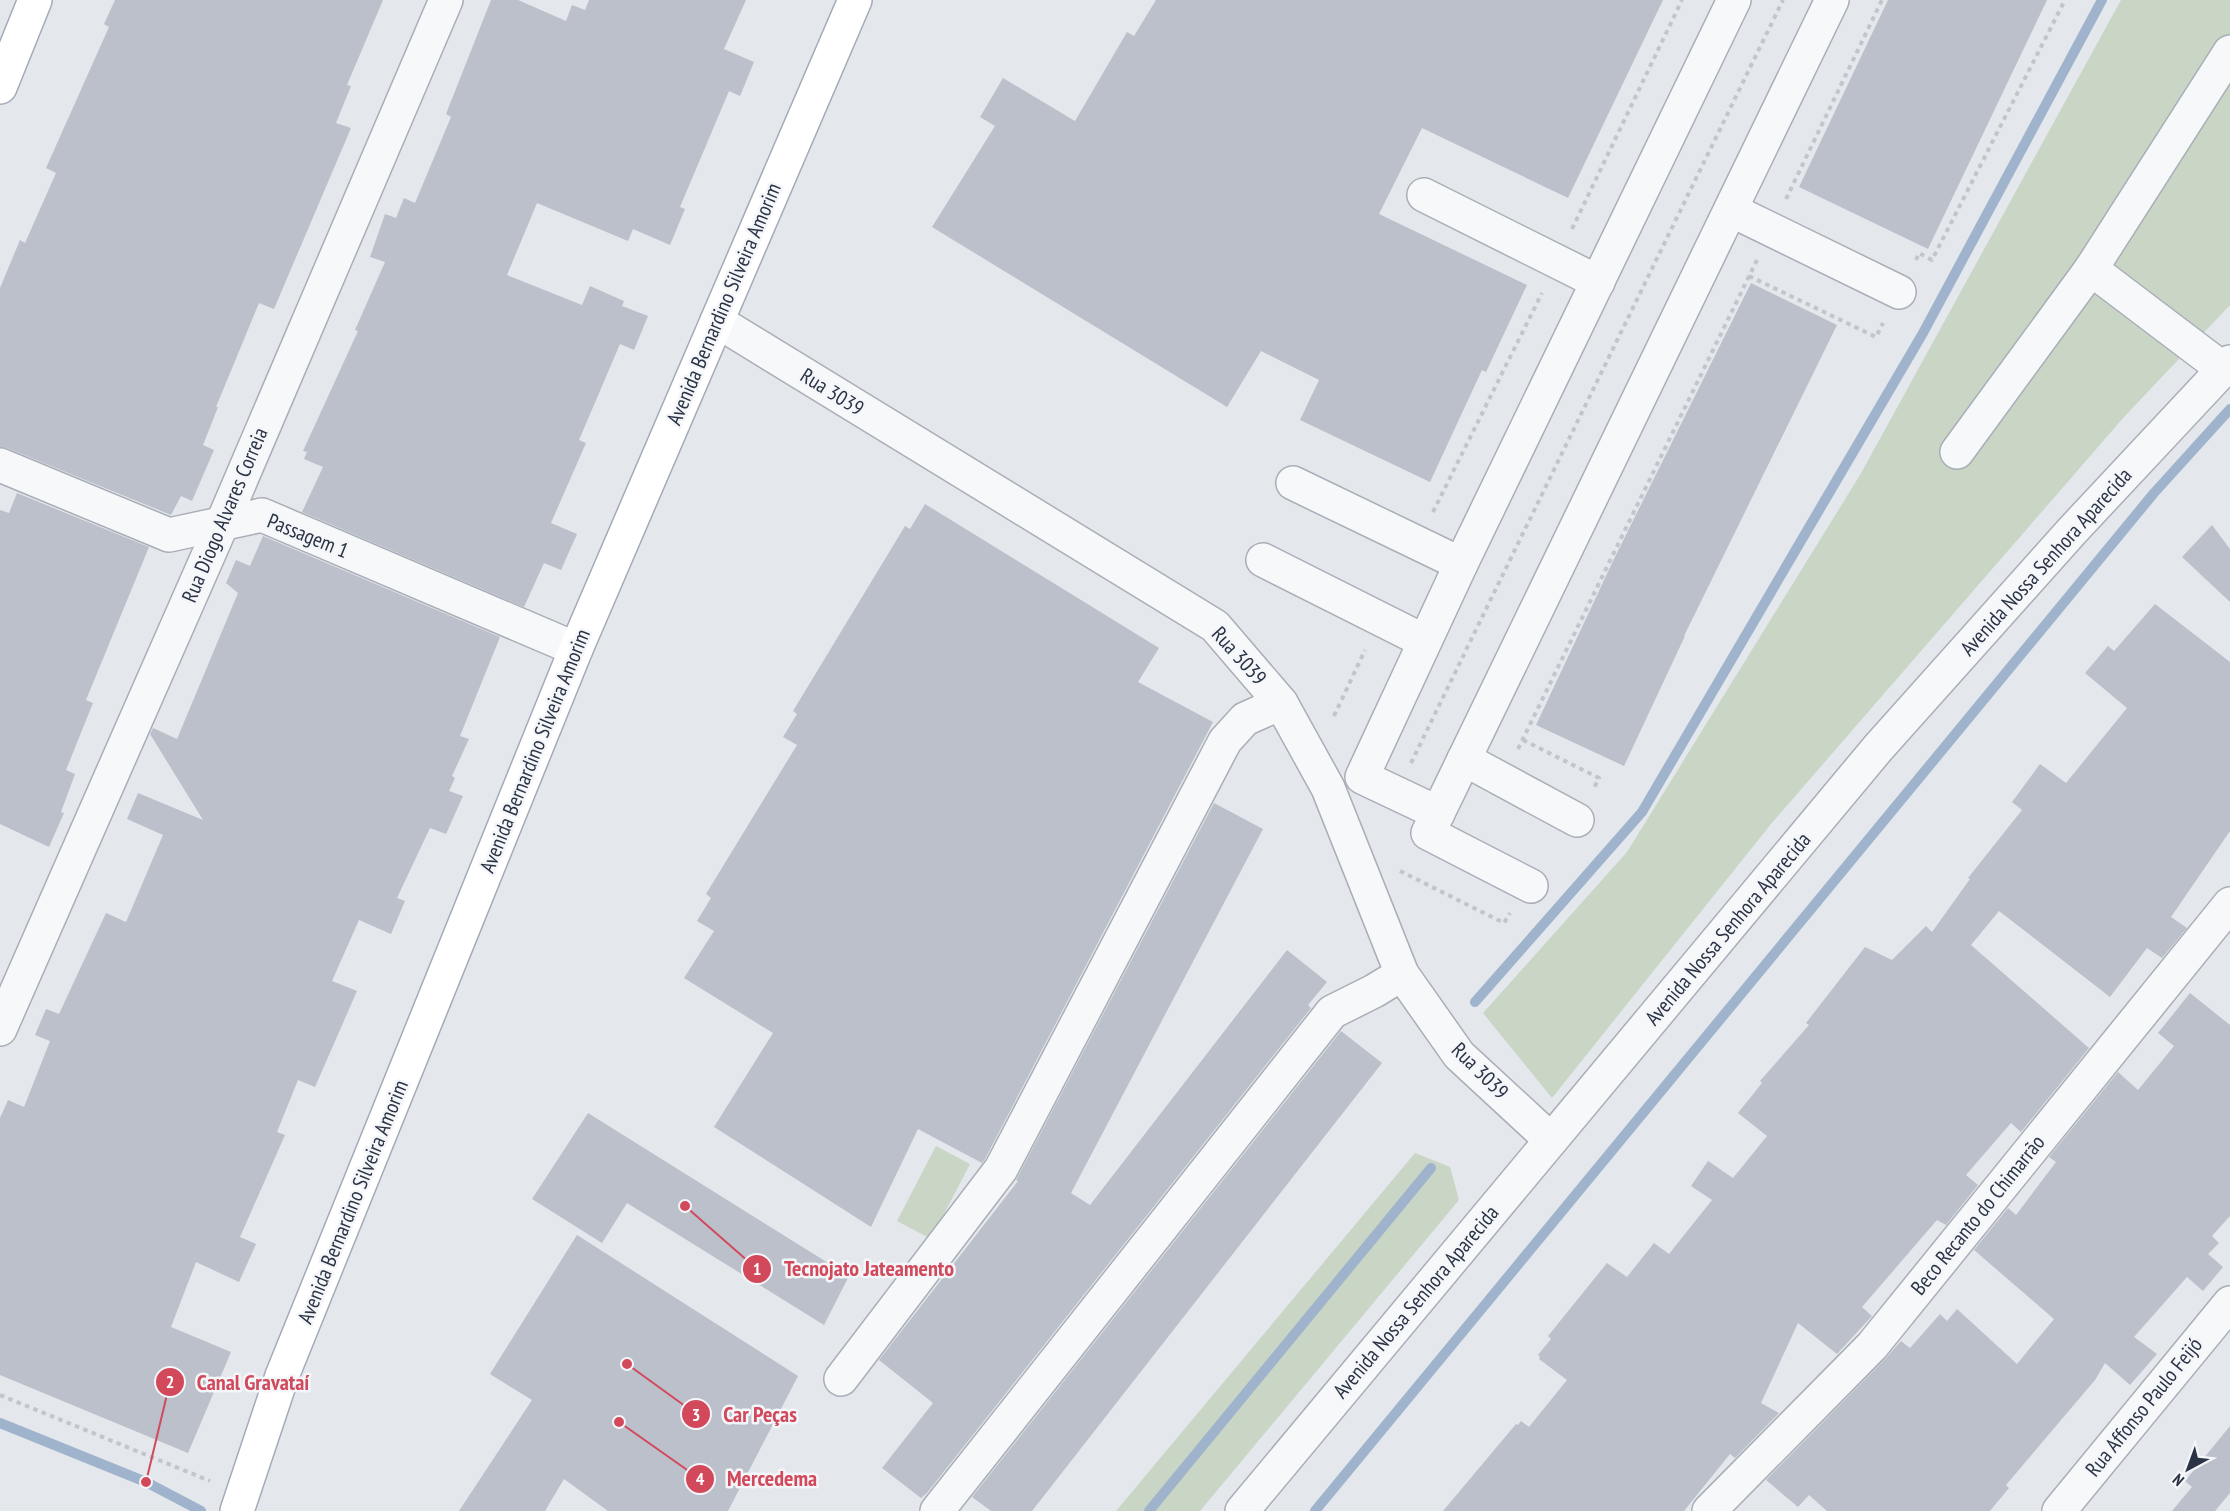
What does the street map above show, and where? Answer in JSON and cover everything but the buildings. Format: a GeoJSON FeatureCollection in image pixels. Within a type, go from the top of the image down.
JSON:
{"type":"FeatureCollection","features":[{"type":"Feature","properties":{"kind":"main road"},"geometry":{"type":"LineString","coordinates":[[0,87],[35,0]]}},
{"type":"Feature","properties":{"kind":"main road","name":"Avenida Bernardino Silveira Amorim"},"geometry":{"type":"LineString","coordinates":[[239,1503],[282,1376],[576,649],[855,0]]}},
{"type":"Feature","properties":{"kind":"street","name":"Rua Diogo Alvares Correia"},"geometry":{"type":"LineString","coordinates":[[0,1029],[222,524],[446,0]]}},
{"type":"Feature","properties":{"kind":"street"},"geometry":{"type":"LineString","coordinates":[[1438,813],[1362,777],[1424,641],[1734,0]]}},
{"type":"Feature","properties":{"kind":"street"},"geometry":{"type":"LineString","coordinates":[[1531,886],[1428,833],[1832,0]]}},
{"type":"Feature","properties":{"kind":"street"},"geometry":{"type":"LineString","coordinates":[[1957,452],[2091,270],[2230,52]]}},
{"type":"Feature","properties":{"kind":"street"},"geometry":{"type":"LineString","coordinates":[[1424,195],[1598,282]]}},
{"type":"Feature","properties":{"kind":"street"},"geometry":{"type":"LineString","coordinates":[[1731,210],[1899,292]]}},
{"type":"Feature","properties":{"kind":"street"},"geometry":{"type":"LineString","coordinates":[[2091,270],[2227,365]]}},
{"type":"Feature","properties":{"kind":"street","name":"Rua 3039"},"geometry":{"type":"LineString","coordinates":[[717,321],[1215,626],[1281,703],[1328,788],[1402,974],[1459,1056],[1551,1140]]}},
{"type":"Feature","properties":{"kind":"street","name":"Avenida Nossa Senhora Aparecida"},"geometry":{"type":"LineString","coordinates":[[1242,1511],[1878,748],[2072,531],[2227,365]]}},
{"type":"Feature","properties":{"kind":"street","name":"Passagem 1"},"geometry":{"type":"LineString","coordinates":[[0,465],[169,535],[262,515],[576,649]]}},
{"type":"Feature","properties":{"kind":"street"},"geometry":{"type":"LineString","coordinates":[[1293,483],[1461,564]]}},
{"type":"Feature","properties":{"kind":"street"},"geometry":{"type":"LineString","coordinates":[[1263,560],[1424,641]]}},
{"type":"Feature","properties":{"kind":"street"},"geometry":{"type":"LineString","coordinates":[[841,1379],[1001,1169],[1226,741],[1245,719],[1281,703]]}},
{"type":"Feature","properties":{"kind":"street"},"geometry":{"type":"LineString","coordinates":[[1464,759],[1577,820]]}},
{"type":"Feature","properties":{"kind":"street","name":"Beco Recanto do Chimarrão"},"geometry":{"type":"LineString","coordinates":[[1708,1511],[1872,1346],[2230,904]]}},
{"type":"Feature","properties":{"kind":"street"},"geometry":{"type":"LineString","coordinates":[[937,1511],[1332,1012],[1402,974]]}},
{"type":"Feature","properties":{"kind":"street","name":"Rua Affonso Paulo Feijó"},"geometry":{"type":"LineString","coordinates":[[2059,1511],[2230,1304]]}},
{"type":"Feature","properties":{"kind":"path"},"geometry":{"type":"LineString","coordinates":[[1417,543],[1557,261],[1682,0]]}},
{"type":"Feature","properties":{"kind":"path"},"geometry":{"type":"LineString","coordinates":[[1503,780],[1882,0]]}},
{"type":"Feature","properties":{"kind":"path"},"geometry":{"type":"LineString","coordinates":[[1749,276],[1876,337],[1919,254],[1932,260],[2065,0]]}},
{"type":"Feature","properties":{"kind":"path"},"geometry":{"type":"LineString","coordinates":[[1334,716],[1380,619]]}},
{"type":"Feature","properties":{"kind":"path"},"geometry":{"type":"LineString","coordinates":[[0,1395],[239,1503]]}},
{"type":"Feature","properties":{"kind":"green space"},"geometry":{"type":"Polygon","coordinates":[[[2121,0],[2230,0],[2230,305],[2124,417],[1771,824],[1552,1098],[1483,1013],[1627,852],[1860,475],[2121,0]]]}},
{"type":"Feature","properties":{"kind":"green space"},"geometry":{"type":"Polygon","coordinates":[[[936,1146],[970,1164],[931,1239],[897,1221],[936,1146]]]}},
{"type":"Feature","properties":{"kind":"green space"},"geometry":{"type":"Polygon","coordinates":[[[1415,1153],[1450,1167],[1459,1200],[1200,1511],[1116,1511],[1415,1153]]]}},
{"type":"Feature","properties":{"kind":"waterway"},"geometry":{"type":"LineString","coordinates":[[1475,1002],[1642,812],[1923,333],[2102,0]]}},
{"type":"Feature","properties":{"kind":"waterway"},"geometry":{"type":"LineString","coordinates":[[1315,1511],[2154,493],[2230,409]]}},
{"type":"Feature","properties":{"kind":"waterway"},"geometry":{"type":"LineString","coordinates":[[1149,1511],[1431,1168]]}},
{"type":"Feature","properties":{"kind":"waterway"},"geometry":{"type":"LineString","coordinates":[[0,1423],[146,1482],[201,1511]]}},
{"type":"Feature","properties":{"kind":"place","name":"Tecnojato Jateamento"},"geometry":{"type":"Point","coordinates":[685,1206]}},
{"type":"Feature","properties":{"kind":"place","name":"Car Peças"},"geometry":{"type":"Point","coordinates":[627,1364]}},
{"type":"Feature","properties":{"kind":"place","name":"Mercedema"},"geometry":{"type":"Point","coordinates":[619,1422]}},
{"type":"Feature","properties":{"kind":"place","name":"Canal Gravataí"},"geometry":{"type":"Point","coordinates":[146,1482]}}]}
